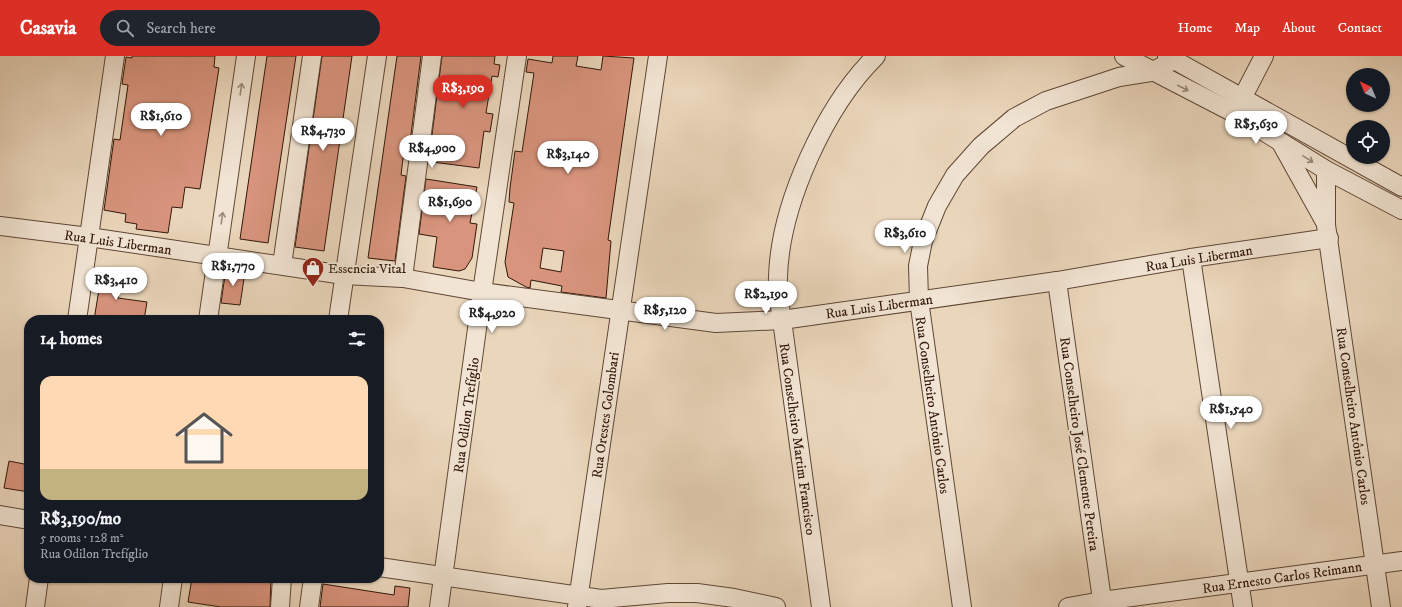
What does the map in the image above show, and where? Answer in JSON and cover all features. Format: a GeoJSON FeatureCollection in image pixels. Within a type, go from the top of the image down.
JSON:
{"type":"FeatureCollection","features":[{"type":"Feature","properties":{"kind":"street"},"geometry":{"type":"LineString","coordinates":[[78,315],[115,56]]}},
{"type":"Feature","properties":{"kind":"street"},"geometry":{"type":"LineString","coordinates":[[209,315],[246,56]]}},
{"type":"Feature","properties":{"kind":"street"},"geometry":{"type":"LineString","coordinates":[[282,265],[312,56]]}},
{"type":"Feature","properties":{"kind":"street"},"geometry":{"type":"LineString","coordinates":[[339,315],[377,56]]}},
{"type":"Feature","properties":{"kind":"street"},"geometry":{"type":"LineString","coordinates":[[403,278],[432,56]]}},
{"type":"Feature","properties":{"kind":"street","name":"Rua Odilon Trefíglio"},"geometry":{"type":"LineString","coordinates":[[439,607],[482,292],[517,56]]}},
{"type":"Feature","properties":{"kind":"street","name":"Rua Orestes Colombari"},"geometry":{"type":"LineString","coordinates":[[577,602],[658,56]]}},
{"type":"Feature","properties":{"kind":"street","name":"Rua Conselheiro Martim Francisco"},"geometry":{"type":"LineString","coordinates":[[821,607],[782,320],[778,278],[782,242],[794,198],[809,158],[824,126],[842,95],[876,56]]}},
{"type":"Feature","properties":{"kind":"street"},"geometry":{"type":"LineString","coordinates":[[1124,56],[1151,72],[1234,113],[1326,170],[1402,210]]}},
{"type":"Feature","properties":{"kind":"street"},"geometry":{"type":"LineString","coordinates":[[1234,113],[1264,56]]}},
{"type":"Feature","properties":{"kind":"street"},"geometry":{"type":"LineString","coordinates":[[1171,58],[1402,187]]}},
{"type":"Feature","properties":{"kind":"street","name":"Rua Conselheiro Antônio Carlos"},"geometry":{"type":"LineString","coordinates":[[962,607],[919,300],[918,266],[923,241],[937,206],[955,175],[981,146],[1014,118],[1046,101],[1119,77],[1151,72],[1171,58]]}},
{"type":"Feature","properties":{"kind":"street","name":"Rua Conselheiro Antônio Carlos"},"geometry":{"type":"LineString","coordinates":[[1280,142],[1327,232]]}},
{"type":"Feature","properties":{"kind":"street","name":"Rua Conselheiro Antônio Carlos"},"geometry":{"type":"LineString","coordinates":[[1326,170],[1327,232],[1381,607]]}},
{"type":"Feature","properties":{"kind":"street","name":"Rua Luis Liberman"},"geometry":{"type":"LineString","coordinates":[[0,226],[89,237],[282,265],[344,276],[403,278],[482,292],[716,323],[782,320],[1057,281],[1191,258],[1327,232]]}},
{"type":"Feature","properties":{"kind":"street"},"geometry":{"type":"LineString","coordinates":[[1191,258],[1243,607]]}},
{"type":"Feature","properties":{"kind":"street","name":"Rua Conselheiro José Clemente Pereira"},"geometry":{"type":"LineString","coordinates":[[1057,281],[1102,604]]}},
{"type":"Feature","properties":{"kind":"street"},"geometry":{"type":"LineString","coordinates":[[0,515],[24,519]]}},
{"type":"Feature","properties":{"kind":"street","name":"Rua Ernesto Carlos Reimann"},"geometry":{"type":"LineString","coordinates":[[1068,607],[1102,604],[1402,561]]}},
{"type":"Feature","properties":{"kind":"street"},"geometry":{"type":"LineString","coordinates":[[384,569],[444,577],[577,602],[602,599],[642,601],[696,600],[766,606]]}},
{"type":"Feature","properties":{"kind":"street"},"geometry":{"type":"LineString","coordinates":[[35,607],[39,583]]}},
{"type":"Feature","properties":{"kind":"street"},"geometry":{"type":"LineString","coordinates":[[169,607],[172,583]]}},
{"type":"Feature","properties":{"kind":"street"},"geometry":{"type":"LineString","coordinates":[[180,607],[182,583]]}},
{"type":"Feature","properties":{"kind":"street"},"geometry":{"type":"LineString","coordinates":[[280,607],[282,583]]}},
{"type":"Feature","properties":{"kind":"street"},"geometry":{"type":"LineString","coordinates":[[309,607],[311,583]]}},
{"type":"Feature","properties":{"kind":"building"},"geometry":{"type":"Polygon","coordinates":[[[132,56],[215,56],[214,67],[219,68],[200,189],[185,187],[182,208],[172,207],[168,233],[136,229],[137,224],[125,222],[126,214],[104,210],[114,139],[120,140],[128,85],[122,84],[126,57],[132,58],[132,56]]]}},
{"type":"Feature","properties":{"kind":"building"},"geometry":{"type":"Polygon","coordinates":[[[267,56],[296,56],[268,243],[240,239],[267,56]]]}},
{"type":"Feature","properties":{"kind":"building"},"geometry":{"type":"Polygon","coordinates":[[[322,56],[352,56],[324,251],[295,247],[322,56]]]}},
{"type":"Feature","properties":{"kind":"building"},"geometry":{"type":"Polygon","coordinates":[[[397,56],[421,56],[408,158],[403,158],[401,175],[406,176],[395,261],[368,258],[397,56]]]}},
{"type":"Feature","properties":{"kind":"building"},"geometry":{"type":"Polygon","coordinates":[[[442,56],[495,56],[494,64],[500,65],[498,77],[492,76],[486,113],[493,114],[490,132],[484,131],[479,168],[432,162],[435,143],[431,143],[442,56]]]}},
{"type":"Feature","properties":{"kind":"building"},"geometry":{"type":"Polygon","coordinates":[[[553,56],[578,56],[576,66],[601,70],[603,56],[634,58],[608,240],[611,241],[606,298],[561,292],[562,286],[531,280],[530,288],[508,277],[505,262],[514,203],[509,202],[510,188],[515,151],[522,152],[534,73],[526,72],[528,59],[552,63],[553,56]],[[543,248],[540,268],[561,272],[564,251],[543,248]]]}},
{"type":"Feature","properties":{"kind":"building"},"geometry":{"type":"Polygon","coordinates":[[[426,179],[477,187],[470,223],[477,224],[472,258],[465,269],[459,271],[433,267],[437,237],[419,234],[426,179]]]}},
{"type":"Feature","properties":{"kind":"building"},"geometry":{"type":"Polygon","coordinates":[[[226,269],[245,272],[240,305],[221,303],[226,269]]]}},
{"type":"Feature","properties":{"kind":"building"},"geometry":{"type":"Polygon","coordinates":[[[102,271],[122,274],[118,298],[147,302],[145,315],[95,315],[102,271]]]}},
{"type":"Feature","properties":{"kind":"building"},"geometry":{"type":"Polygon","coordinates":[[[9,461],[24,464],[24,491],[4,488],[9,461]]]}},
{"type":"Feature","properties":{"kind":"building"},"geometry":{"type":"Polygon","coordinates":[[[191,583],[271,583],[270,607],[221,607],[188,602],[191,583]]]}},
{"type":"Feature","properties":{"kind":"building"},"geometry":{"type":"Polygon","coordinates":[[[323,584],[394,595],[395,586],[410,588],[408,607],[320,607],[323,584]]]}},
{"type":"Feature","properties":{"kind":"place","name":"Essencia Vital"},"geometry":{"type":"Point","coordinates":[313,288]}}]}
